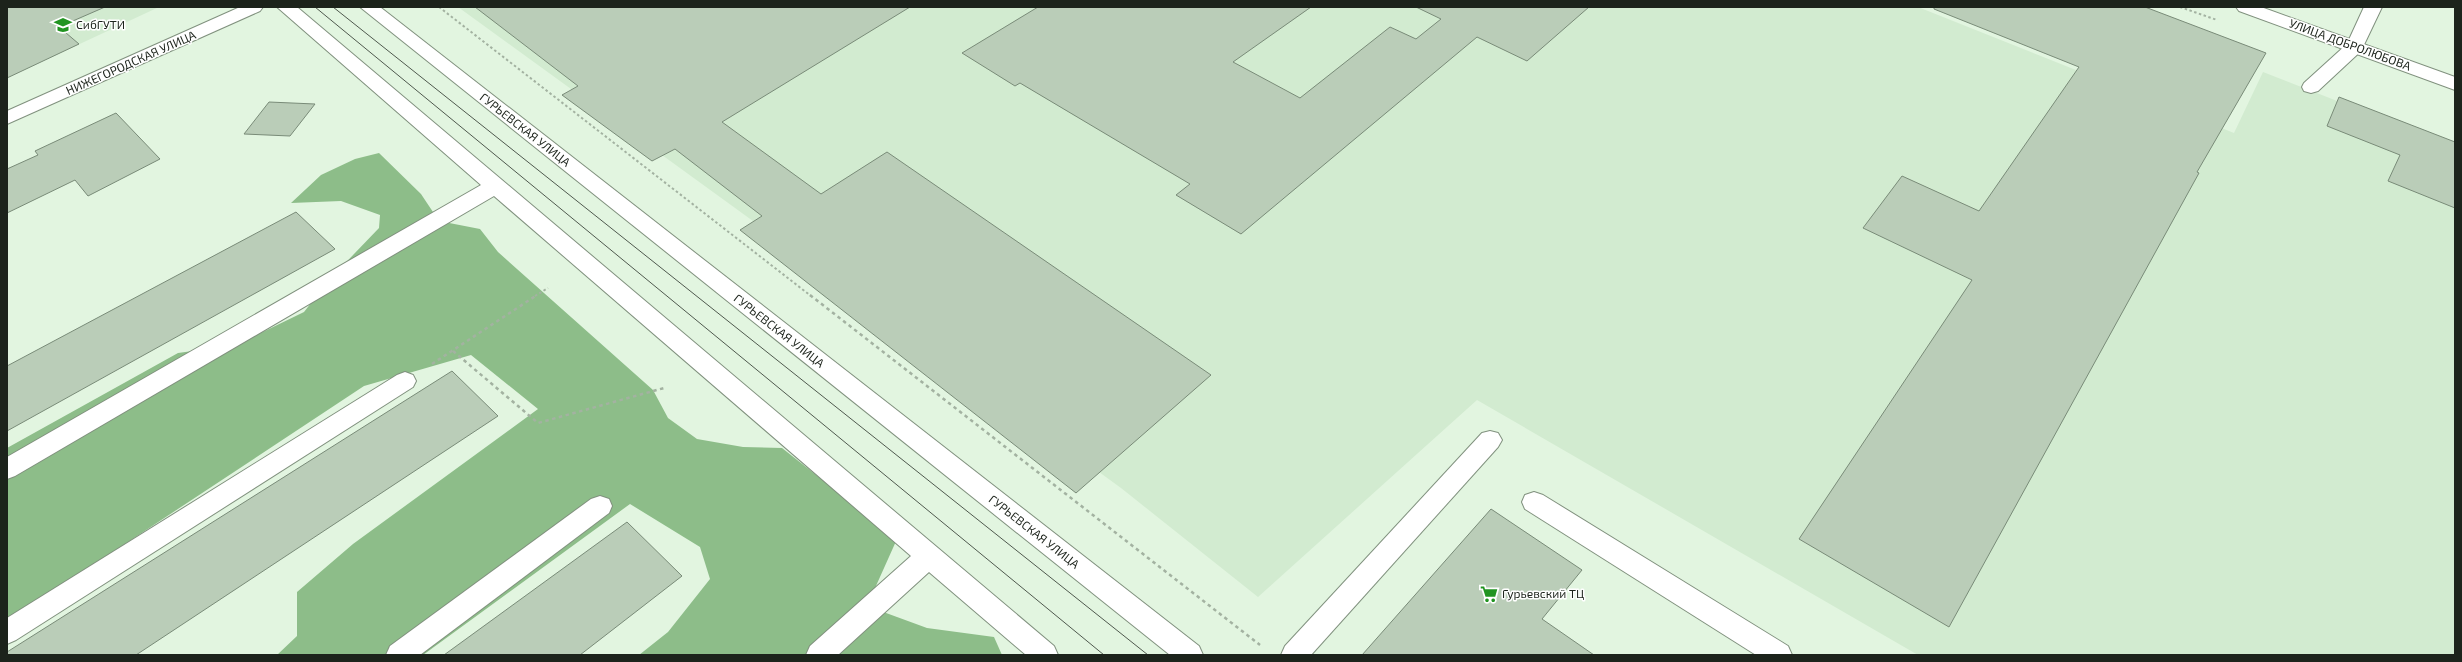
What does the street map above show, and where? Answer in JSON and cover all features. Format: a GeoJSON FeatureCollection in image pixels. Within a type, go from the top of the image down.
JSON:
{"type":"FeatureCollection","features":[{"type":"Feature","properties":{"kind":"street","name":"НИЖЕГОРОДСКАЯ УЛИЦА"},"geometry":{"type":"LineString","coordinates":[[7,118],[254,7]]}},
{"type":"Feature","properties":{"kind":"street"},"geometry":{"type":"LineString","coordinates":[[286,7],[1045,655]]}},
{"type":"Feature","properties":{"kind":"street","name":"ГУРЬЕВСКАЯ УЛИЦА"},"geometry":{"type":"LineString","coordinates":[[369,7],[1190,655]]}},
{"type":"Feature","properties":{"kind":"street","name":"УЛИЦА ДОБРОЛЮБОВА"},"geometry":{"type":"LineString","coordinates":[[2245,7],[2455,84]]}},
{"type":"Feature","properties":{"kind":"street"},"geometry":{"type":"LineString","coordinates":[[2311,87],[2355,47],[2374,7]]}},
{"type":"Feature","properties":{"kind":"street"},"geometry":{"type":"LineString","coordinates":[[7,470],[495,186]]}},
{"type":"Feature","properties":{"kind":"street"},"geometry":{"type":"LineString","coordinates":[[7,632],[405,381]]}},
{"type":"Feature","properties":{"kind":"street"},"geometry":{"type":"LineString","coordinates":[[1294,655],[1490,440]]}},
{"type":"Feature","properties":{"kind":"street"},"geometry":{"type":"LineString","coordinates":[[1534,502],[1779,655]]}},
{"type":"Feature","properties":{"kind":"street"},"geometry":{"type":"LineString","coordinates":[[399,655],[600,506]]}},
{"type":"Feature","properties":{"kind":"street"},"geometry":{"type":"LineString","coordinates":[[819,655],[930,556]]}},
{"type":"Feature","properties":{"kind":"path"},"geometry":{"type":"LineString","coordinates":[[439,7],[1262,646]]}},
{"type":"Feature","properties":{"kind":"path"},"geometry":{"type":"LineString","coordinates":[[405,381],[548,288]]}},
{"type":"Feature","properties":{"kind":"path"},"geometry":{"type":"LineString","coordinates":[[453,351],[538,423],[664,388]]}},
{"type":"Feature","properties":{"kind":"shaded area","name":"СибГУТИ"},"geometry":{"type":"Polygon","coordinates":[[[7,7],[159,7],[9,77],[7,7]]]}},
{"type":"Feature","properties":{"kind":"shaded area"},"geometry":{"type":"Polygon","coordinates":[[[458,7],[1918,7],[2234,133],[2263,72],[2455,147],[2455,655],[1918,655],[1477,400],[1258,597],[1121,488],[458,7]]]}},
{"type":"Feature","properties":{"kind":"green space"},"geometry":{"type":"Polygon","coordinates":[[[379,153],[421,194],[439,221],[480,229],[498,252],[653,390],[668,418],[697,439],[743,447],[782,448],[897,539],[867,606],[927,628],[994,637],[1002,655],[639,655],[668,632],[710,579],[700,547],[630,504],[423,655],[277,655],[297,636],[297,592],[353,544],[538,409],[471,355],[364,386],[7,622],[7,448],[178,353],[236,345],[304,312],[329,280],[379,228],[380,215],[341,201],[291,203],[321,175],[355,159],[379,153]]]}},
{"type":"Feature","properties":{"kind":"building","name":"СибГУТИ"},"geometry":{"type":"Polygon","coordinates":[[[7,7],[105,7],[59,27],[79,44],[7,78],[7,7]]]}},
{"type":"Feature","properties":{"kind":"building"},"geometry":{"type":"Polygon","coordinates":[[[475,7],[910,7],[722,122],[821,194],[887,152],[1211,375],[1076,493],[740,230],[762,216],[675,149],[652,161],[562,95],[578,86],[475,7]]]}},
{"type":"Feature","properties":{"kind":"building"},"geometry":{"type":"Polygon","coordinates":[[[1038,7],[1311,7],[1233,62],[1300,98],[1390,27],[1416,39],[1441,19],[1416,7],[1589,7],[1527,61],[1477,37],[1241,234],[1176,195],[1190,184],[1020,83],[1015,86],[962,53],[1038,7]]]}},
{"type":"Feature","properties":{"kind":"building"},"geometry":{"type":"Polygon","coordinates":[[[1934,7],[2145,7],[2266,53],[2197,172],[2199,173],[1949,627],[1799,539],[1972,280],[1863,228],[1902,176],[1979,211],[2079,67],[1934,9],[1934,7]]]}},
{"type":"Feature","properties":{"kind":"building"},"geometry":{"type":"Polygon","coordinates":[[[2339,97],[2455,142],[2455,208],[2388,181],[2400,155],[2327,126],[2339,97]]]}},
{"type":"Feature","properties":{"kind":"building"},"geometry":{"type":"Polygon","coordinates":[[[269,102],[315,104],[290,136],[244,134],[269,102]]]}},
{"type":"Feature","properties":{"kind":"building"},"geometry":{"type":"Polygon","coordinates":[[[116,113],[160,159],[88,196],[75,180],[7,213],[7,169],[38,155],[35,151],[116,113]]]}},
{"type":"Feature","properties":{"kind":"building"},"geometry":{"type":"Polygon","coordinates":[[[296,212],[335,249],[7,431],[7,366],[296,212]]]}},
{"type":"Feature","properties":{"kind":"building"},"geometry":{"type":"Polygon","coordinates":[[[452,371],[498,416],[136,655],[7,655],[7,652],[452,371]]]}},
{"type":"Feature","properties":{"kind":"building","name":"Гурьевский ТЦ"},"geometry":{"type":"Polygon","coordinates":[[[1491,509],[1582,570],[1542,619],[1594,655],[1362,655],[1491,509]]]}},
{"type":"Feature","properties":{"kind":"building"},"geometry":{"type":"Polygon","coordinates":[[[627,522],[682,576],[580,655],[444,655],[627,522]]]}},
{"type":"Feature","properties":{"kind":"tram line"},"geometry":{"type":"LineString","coordinates":[[315,7],[1104,655]]}},
{"type":"Feature","properties":{"kind":"tram line"},"geometry":{"type":"LineString","coordinates":[[333,7],[1148,655]]}},
{"type":"Feature","properties":{"kind":"place","name":"СибГУТИ"},"geometry":{"type":"Point","coordinates":[63,25]}},
{"type":"Feature","properties":{"kind":"place","name":"Гурьевский ТЦ"},"geometry":{"type":"Point","coordinates":[1489,594]}}]}
